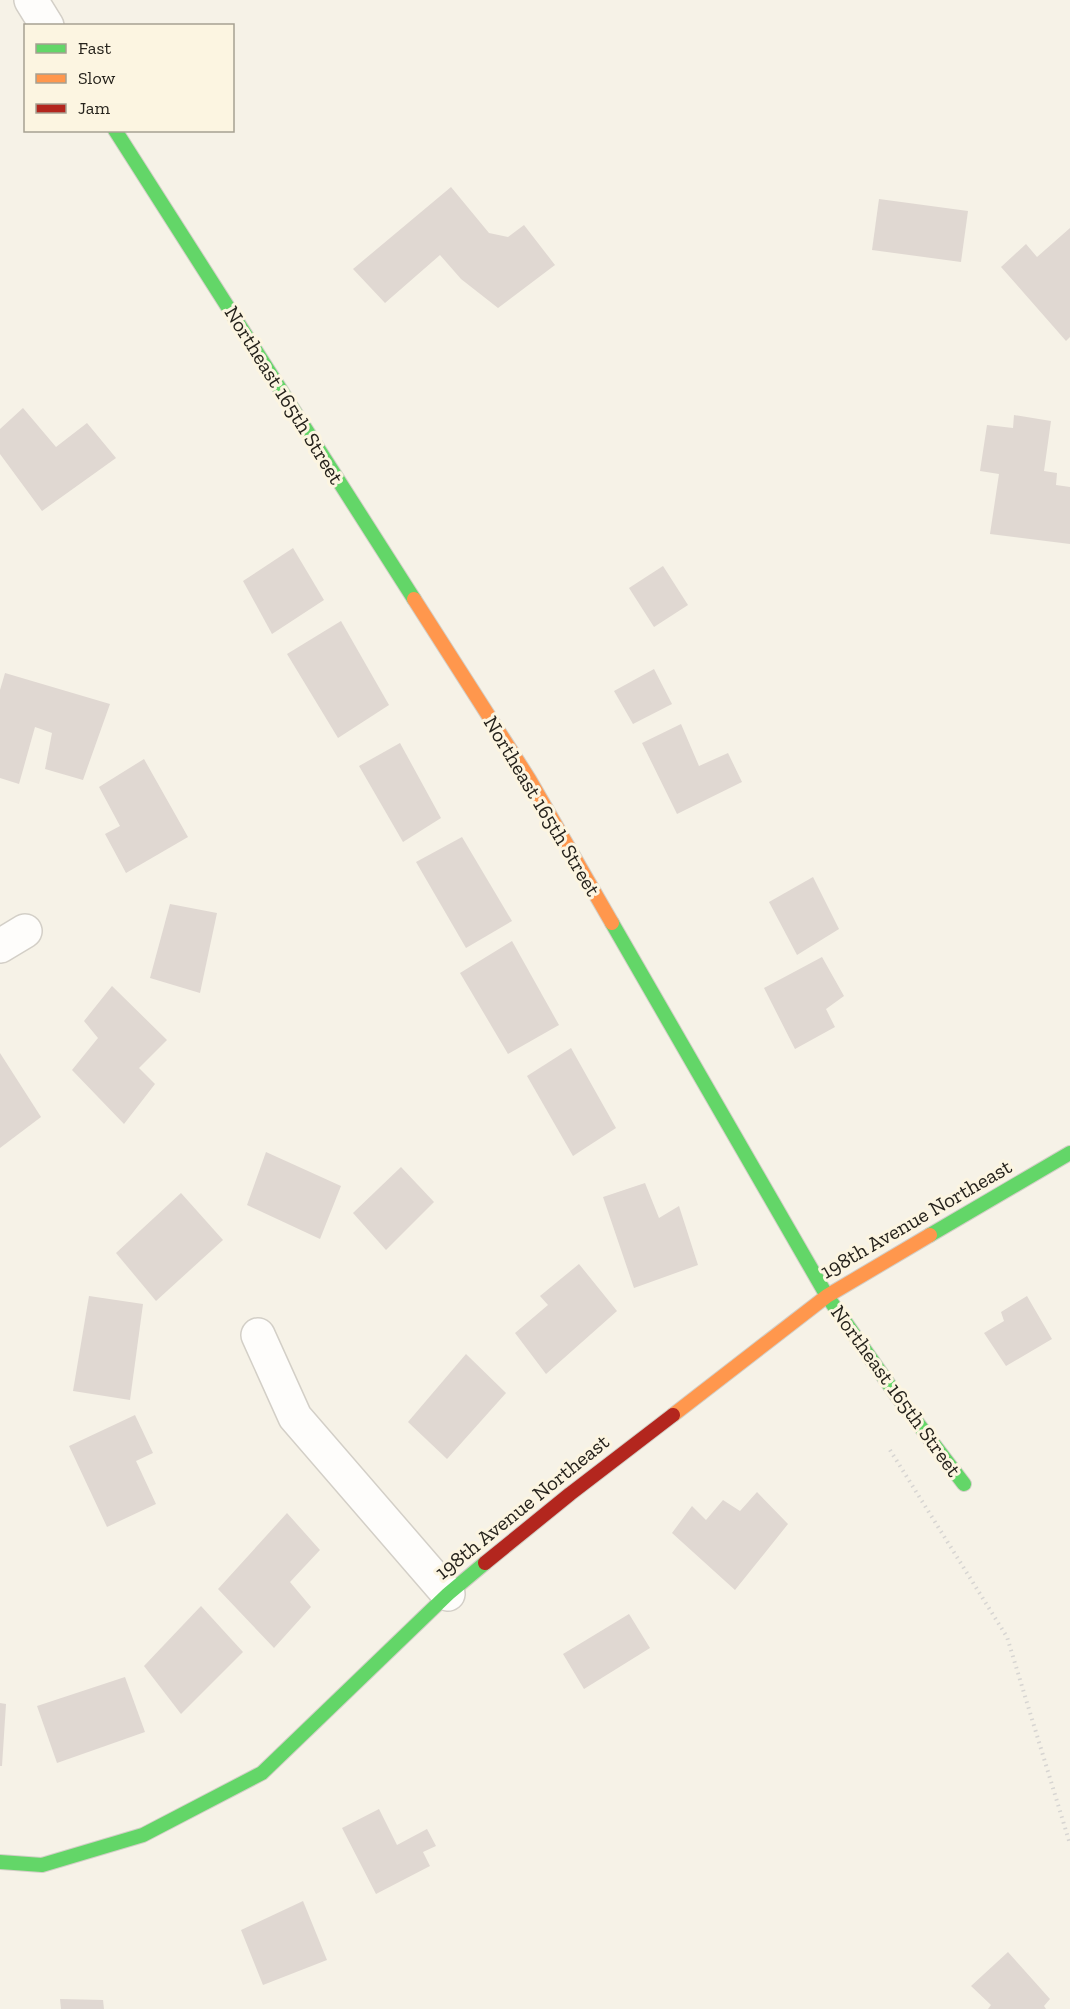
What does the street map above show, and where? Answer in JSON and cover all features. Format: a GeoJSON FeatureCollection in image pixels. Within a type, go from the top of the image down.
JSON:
{"type":"FeatureCollection","features":[{"type":"Feature","properties":{"kind":"street"},"geometry":{"type":"LineString","coordinates":[[31,0],[46,24]]}},
{"type":"Feature","properties":{"kind":"street","name":"Northeast 165th Street"},"geometry":{"type":"LineString","coordinates":[[116,132],[529,779],[827,1296],[897,1396],[964,1484]]}},
{"type":"Feature","properties":{"kind":"street","name":"198th Avenue Northeast"},"geometry":{"type":"LineString","coordinates":[[0,1862],[42,1865],[143,1835],[262,1773],[448,1594],[570,1494],[827,1296],[1070,1154]]}},
{"type":"Feature","properties":{"kind":"street"},"geometry":{"type":"LineString","coordinates":[[258,1335],[294,1417],[448,1594]]}},
{"type":"Feature","properties":{"kind":"path"},"geometry":{"type":"LineString","coordinates":[[887,1445],[1007,1637],[1070,1844]]}},
{"type":"Feature","properties":{"kind":"building"},"geometry":{"type":"Polygon","coordinates":[[[451,187],[489,233],[508,237],[524,225],[555,265],[498,308],[461,279],[440,255],[385,303],[353,269],[451,187]]]}},
{"type":"Feature","properties":{"kind":"building"},"geometry":{"type":"Polygon","coordinates":[[[879,199],[968,211],[961,262],[872,250],[879,199]]]}},
{"type":"Feature","properties":{"kind":"building"},"geometry":{"type":"Polygon","coordinates":[[[1070,228],[1070,337],[1066,341],[1001,267],[1026,244],[1037,257],[1070,228]]]}},
{"type":"Feature","properties":{"kind":"building"},"geometry":{"type":"Polygon","coordinates":[[[23,408],[56,447],[87,423],[116,458],[42,511],[0,454],[0,429],[23,408]]]}},
{"type":"Feature","properties":{"kind":"building"},"geometry":{"type":"Polygon","coordinates":[[[1014,415],[1051,421],[1044,471],[1057,473],[1056,485],[1070,487],[1070,544],[990,534],[999,474],[980,471],[987,425],[1013,428],[1014,415]]]}},
{"type":"Feature","properties":{"kind":"building"},"geometry":{"type":"Polygon","coordinates":[[[293,548],[324,600],[272,634],[243,581],[293,548]]]}},
{"type":"Feature","properties":{"kind":"building"},"geometry":{"type":"Polygon","coordinates":[[[663,566],[688,605],[654,627],[629,588],[663,566]]]}},
{"type":"Feature","properties":{"kind":"building"},"geometry":{"type":"Polygon","coordinates":[[[341,621],[389,705],[338,738],[287,654],[341,621]]]}},
{"type":"Feature","properties":{"kind":"building"},"geometry":{"type":"Polygon","coordinates":[[[654,669],[672,704],[633,724],[614,691],[654,669]]]}},
{"type":"Feature","properties":{"kind":"building"},"geometry":{"type":"Polygon","coordinates":[[[5,673],[110,704],[83,780],[45,769],[52,733],[35,727],[19,784],[0,778],[0,690],[5,673]]]}},
{"type":"Feature","properties":{"kind":"building"},"geometry":{"type":"Polygon","coordinates":[[[681,724],[699,766],[728,753],[742,782],[677,814],[642,743],[681,724]]]}},
{"type":"Feature","properties":{"kind":"building"},"geometry":{"type":"Polygon","coordinates":[[[400,743],[441,818],[403,842],[359,766],[400,743]]]}},
{"type":"Feature","properties":{"kind":"building"},"geometry":{"type":"Polygon","coordinates":[[[144,759],[188,837],[126,873],[105,834],[120,826],[99,787],[144,759]]]}},
{"type":"Feature","properties":{"kind":"building"},"geometry":{"type":"Polygon","coordinates":[[[462,837],[512,921],[466,948],[416,862],[462,837]]]}},
{"type":"Feature","properties":{"kind":"building"},"geometry":{"type":"Polygon","coordinates":[[[813,877],[839,929],[797,955],[769,902],[813,877]]]}},
{"type":"Feature","properties":{"kind":"building"},"geometry":{"type":"Polygon","coordinates":[[[170,904],[217,913],[200,993],[150,978],[170,904]]]}},
{"type":"Feature","properties":{"kind":"building"},"geometry":{"type":"Polygon","coordinates":[[[512,941],[559,1025],[508,1054],[460,973],[512,941]]]}},
{"type":"Feature","properties":{"kind":"building"},"geometry":{"type":"Polygon","coordinates":[[[822,957],[844,996],[826,1009],[835,1027],[795,1049],[764,988],[822,957]]]}},
{"type":"Feature","properties":{"kind":"building"},"geometry":{"type":"Polygon","coordinates":[[[112,986],[167,1040],[139,1068],[155,1084],[124,1124],[72,1070],[98,1038],[84,1021],[112,986]]]}},
{"type":"Feature","properties":{"kind":"building"},"geometry":{"type":"Polygon","coordinates":[[[571,1048],[616,1128],[573,1156],[527,1076],[571,1048]]]}},
{"type":"Feature","properties":{"kind":"building"},"geometry":{"type":"Polygon","coordinates":[[[0,1053],[41,1117],[0,1148],[0,1053]]]}},
{"type":"Feature","properties":{"kind":"building"},"geometry":{"type":"Polygon","coordinates":[[[266,1152],[341,1186],[320,1239],[247,1205],[266,1152]]]}},
{"type":"Feature","properties":{"kind":"building"},"geometry":{"type":"Polygon","coordinates":[[[401,1167],[434,1202],[386,1250],[353,1213],[401,1167]]]}},
{"type":"Feature","properties":{"kind":"building"},"geometry":{"type":"Polygon","coordinates":[[[645,1183],[659,1218],[679,1206],[698,1265],[634,1288],[603,1197],[645,1183]]]}},
{"type":"Feature","properties":{"kind":"building"},"geometry":{"type":"Polygon","coordinates":[[[181,1193],[223,1240],[156,1301],[116,1253],[181,1193]]]}},
{"type":"Feature","properties":{"kind":"building"},"geometry":{"type":"Polygon","coordinates":[[[579,1264],[617,1311],[546,1374],[515,1333],[548,1305],[540,1296],[579,1264]]]}},
{"type":"Feature","properties":{"kind":"building"},"geometry":{"type":"Polygon","coordinates":[[[89,1296],[143,1304],[130,1400],[73,1391],[89,1296]]]}},
{"type":"Feature","properties":{"kind":"building"},"geometry":{"type":"Polygon","coordinates":[[[1027,1296],[1052,1339],[1006,1366],[984,1333],[1004,1321],[1001,1312],[1027,1296]]]}},
{"type":"Feature","properties":{"kind":"building"},"geometry":{"type":"Polygon","coordinates":[[[466,1354],[506,1393],[447,1459],[408,1422],[466,1354]]]}},
{"type":"Feature","properties":{"kind":"building"},"geometry":{"type":"Polygon","coordinates":[[[135,1415],[153,1453],[136,1461],[156,1504],[107,1527],[69,1446],[135,1415]]]}},
{"type":"Feature","properties":{"kind":"building"},"geometry":{"type":"Polygon","coordinates":[[[757,1492],[788,1524],[735,1590],[672,1533],[692,1506],[706,1520],[723,1500],[740,1511],[757,1492]]]}},
{"type":"Feature","properties":{"kind":"building"},"geometry":{"type":"Polygon","coordinates":[[[287,1513],[320,1550],[290,1582],[311,1607],[274,1648],[218,1589],[287,1513]]]}},
{"type":"Feature","properties":{"kind":"building"},"geometry":{"type":"Polygon","coordinates":[[[201,1606],[243,1652],[181,1714],[144,1666],[201,1606]]]}},
{"type":"Feature","properties":{"kind":"building"},"geometry":{"type":"Polygon","coordinates":[[[629,1614],[650,1648],[584,1689],[563,1654],[629,1614]]]}},
{"type":"Feature","properties":{"kind":"building"},"geometry":{"type":"Polygon","coordinates":[[[125,1677],[145,1732],[57,1763],[37,1706],[125,1677]]]}},
{"type":"Feature","properties":{"kind":"building"},"geometry":{"type":"Polygon","coordinates":[[[0,1703],[6,1704],[2,1766],[0,1766],[0,1703]]]}},
{"type":"Feature","properties":{"kind":"building"},"geometry":{"type":"Polygon","coordinates":[[[379,1809],[397,1845],[427,1829],[436,1846],[423,1852],[430,1866],[376,1894],[342,1828],[379,1809]]]}},
{"type":"Feature","properties":{"kind":"building"},"geometry":{"type":"Polygon","coordinates":[[[303,1901],[327,1960],[263,1985],[241,1930],[303,1901]]]}},
{"type":"Feature","properties":{"kind":"building"},"geometry":{"type":"Polygon","coordinates":[[[1008,1952],[1050,1999],[1044,2006],[1046,2009],[988,2009],[991,2005],[971,1986],[1008,1952]]]}},
{"type":"Feature","properties":{"kind":"building"},"geometry":{"type":"Polygon","coordinates":[[[60,1999],[103,2000],[104,2009],[61,2009],[60,1999]]]}},
{"type":"Feature","properties":{"kind":"traffic: fast"},"geometry":{"type":"LineString","coordinates":[[116,132],[414,599]]}},
{"type":"Feature","properties":{"kind":"traffic: fast"},"geometry":{"type":"LineString","coordinates":[[612,923],[827,1296],[897,1396],[964,1484]]}},
{"type":"Feature","properties":{"kind":"traffic: fast"},"geometry":{"type":"LineString","coordinates":[[930,1235],[1070,1153]]}},
{"type":"Feature","properties":{"kind":"traffic: fast"},"geometry":{"type":"LineString","coordinates":[[0,1862],[42,1865],[143,1835],[262,1773],[448,1594],[485,1563]]}},
{"type":"Feature","properties":{"kind":"traffic: slow"},"geometry":{"type":"LineString","coordinates":[[414,599],[529,779],[612,923]]}},
{"type":"Feature","properties":{"kind":"traffic: slow"},"geometry":{"type":"LineString","coordinates":[[673,1415],[827,1296],[930,1235]]}},
{"type":"Feature","properties":{"kind":"traffic: jam"},"geometry":{"type":"LineString","coordinates":[[485,1563],[673,1415]]}}]}
